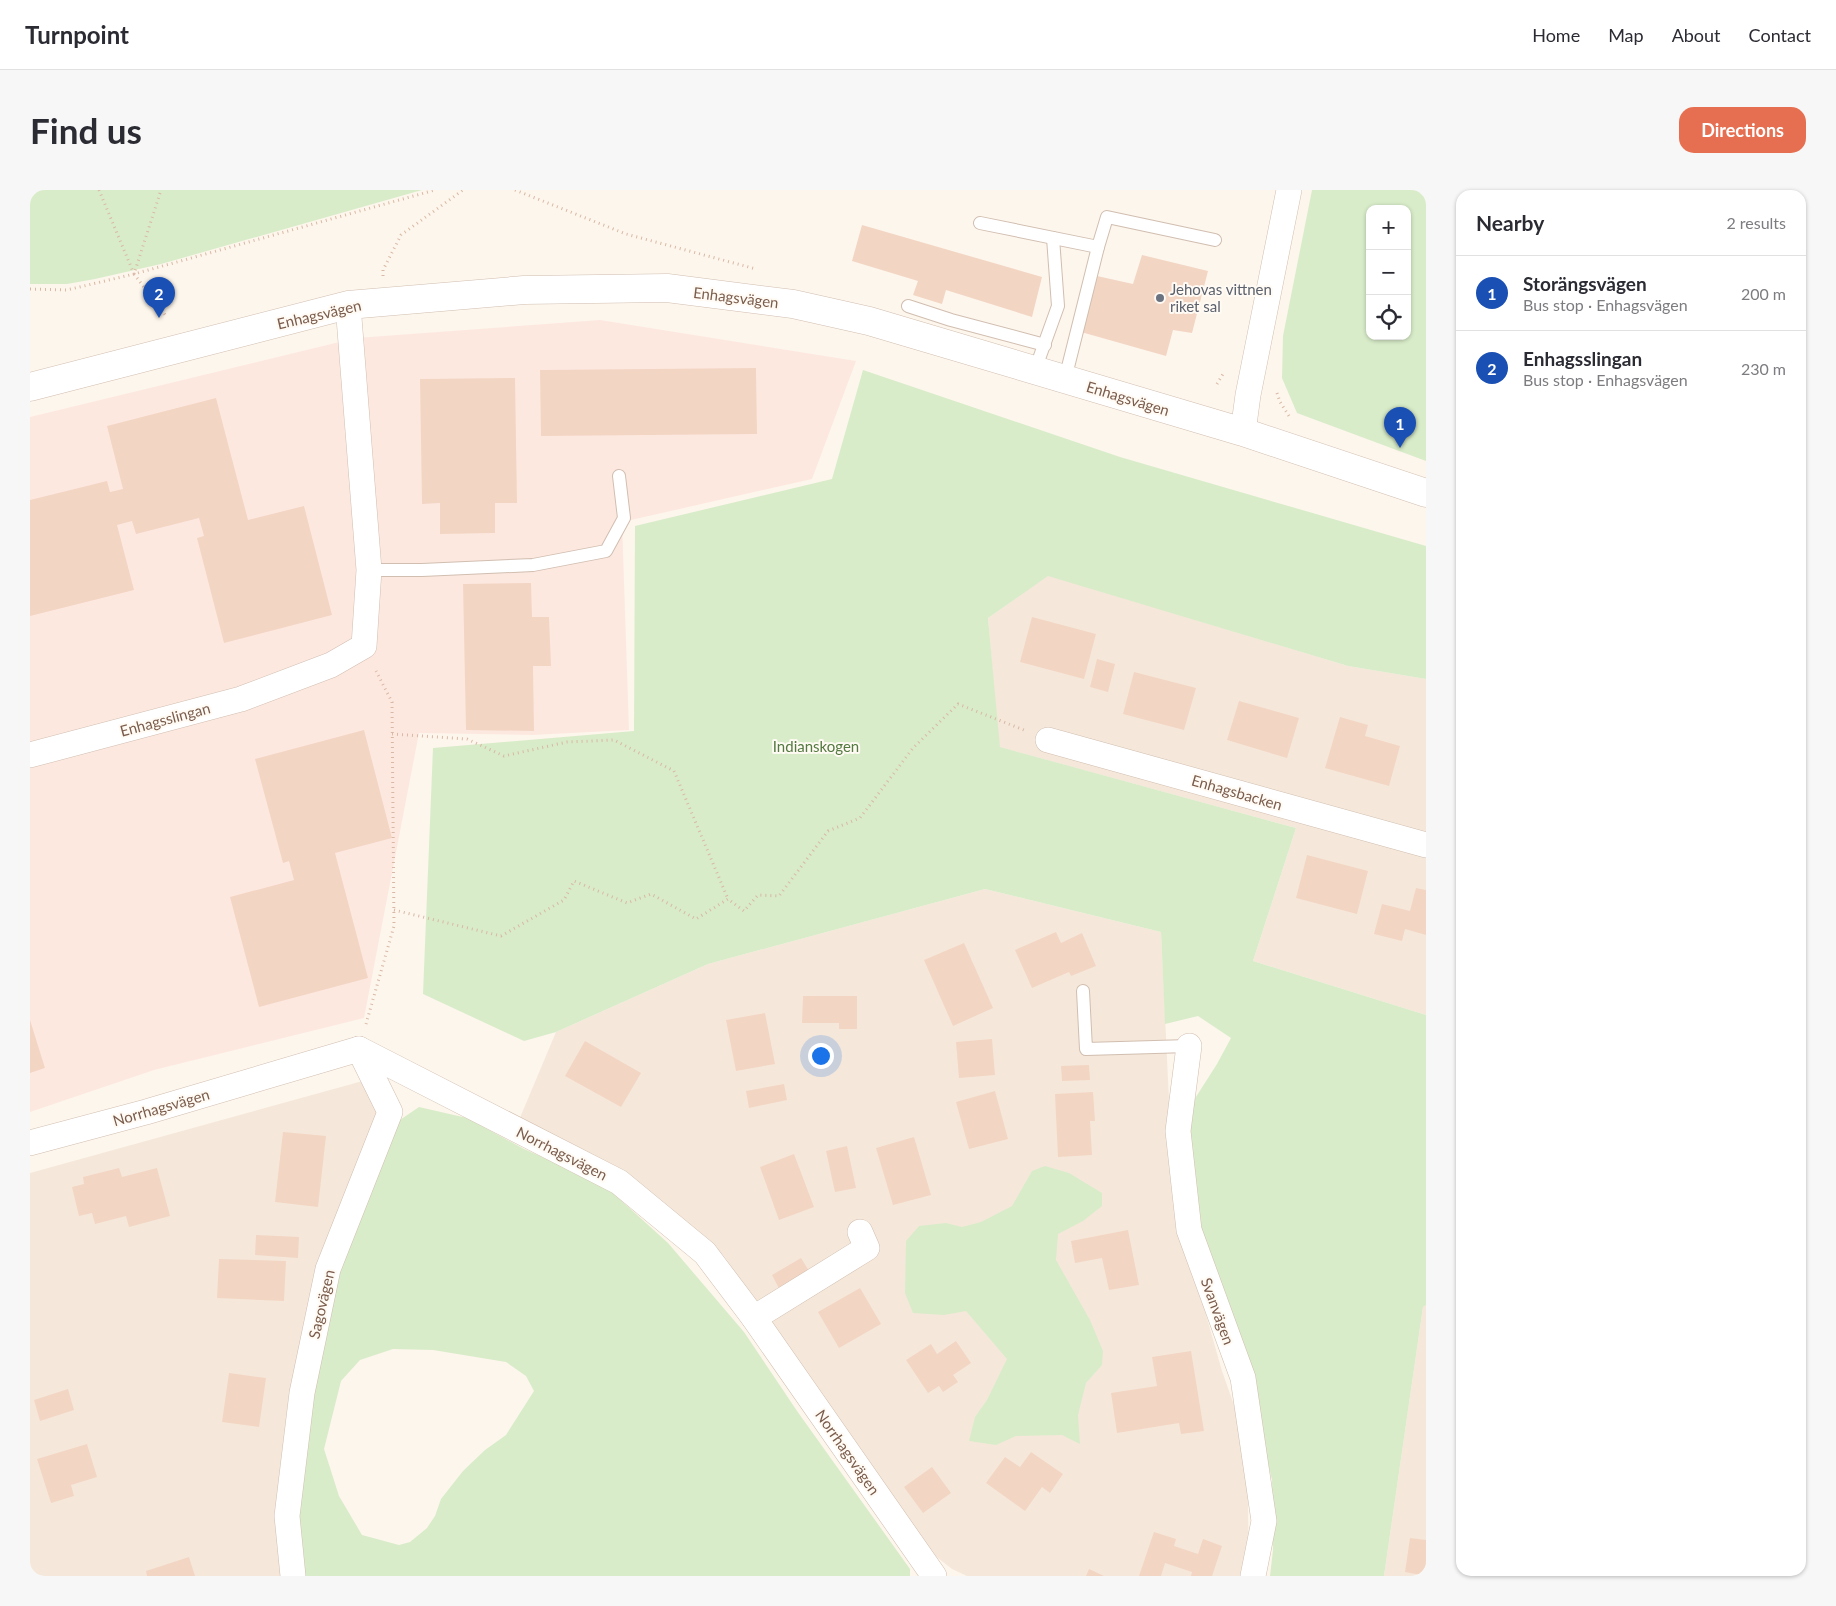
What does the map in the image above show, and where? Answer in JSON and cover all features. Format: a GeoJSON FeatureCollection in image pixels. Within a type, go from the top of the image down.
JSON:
{"type":"FeatureCollection","features":[{"type":"Feature","properties":{"kind":"street"},"geometry":{"type":"LineString","coordinates":[[1243,432],[1248,394],[1289,190]]}},
{"type":"Feature","properties":{"kind":"street","name":"Enhagsvägen"},"geometry":{"type":"LineString","coordinates":[[30,387],[348,305],[524,290],[667,288],[792,304],[860,319],[1243,432],[1426,492]]}},
{"type":"Feature","properties":{"kind":"street"},"geometry":{"type":"LineString","coordinates":[[348,305],[369,570],[364,646]]}},
{"type":"Feature","properties":{"kind":"street","name":"Enhagsslingan"},"geometry":{"type":"LineString","coordinates":[[30,756],[241,699],[331,665],[364,646]]}},
{"type":"Feature","properties":{"kind":"street","name":"Enhagsbacken"},"geometry":{"type":"LineString","coordinates":[[1048,740],[1426,845]]}},
{"type":"Feature","properties":{"kind":"street","name":"Svanvägen"},"geometry":{"type":"LineString","coordinates":[[1189,1046],[1178,1131],[1189,1230],[1243,1378],[1264,1521],[1252,1576]]}},
{"type":"Feature","properties":{"kind":"street","name":"Norrhagsvägen"},"geometry":{"type":"LineString","coordinates":[[30,1143],[146,1112],[359,1049],[619,1182],[705,1253],[754,1318],[934,1576]]}},
{"type":"Feature","properties":{"kind":"street","name":"Sagovägen"},"geometry":{"type":"LineString","coordinates":[[294,1576],[287,1516],[304,1384],[328,1269],[390,1112],[359,1049]]}},
{"type":"Feature","properties":{"kind":"street"},"geometry":{"type":"LineString","coordinates":[[754,1318],[867,1248],[860,1232]]}},
{"type":"Feature","properties":{"kind":"lane"},"geometry":{"type":"LineString","coordinates":[[1065,379],[1107,217],[1215,240]]}},
{"type":"Feature","properties":{"kind":"lane"},"geometry":{"type":"LineString","coordinates":[[980,223],[1098,247]]}},
{"type":"Feature","properties":{"kind":"lane"},"geometry":{"type":"LineString","coordinates":[[1035,370],[1058,306],[1053,238]]}},
{"type":"Feature","properties":{"kind":"lane"},"geometry":{"type":"LineString","coordinates":[[908,306],[951,320],[1045,345]]}},
{"type":"Feature","properties":{"kind":"lane"},"geometry":{"type":"LineString","coordinates":[[369,570],[422,570],[533,565],[606,551],[624,518],[619,476]]}},
{"type":"Feature","properties":{"kind":"lane"},"geometry":{"type":"LineString","coordinates":[[1083,991],[1086,1049],[1189,1046]]}},
{"type":"Feature","properties":{"kind":"path"},"geometry":{"type":"LineString","coordinates":[[99,190],[134,274],[166,316]]}},
{"type":"Feature","properties":{"kind":"path"},"geometry":{"type":"LineString","coordinates":[[134,274],[161,190]]}},
{"type":"Feature","properties":{"kind":"path"},"geometry":{"type":"LineString","coordinates":[[30,289],[67,290],[134,274],[434,190]]}},
{"type":"Feature","properties":{"kind":"path"},"geometry":{"type":"LineString","coordinates":[[382,283],[383,270],[401,235],[463,190]]}},
{"type":"Feature","properties":{"kind":"path"},"geometry":{"type":"LineString","coordinates":[[515,190],[626,234],[757,269]]}},
{"type":"Feature","properties":{"kind":"path"},"geometry":{"type":"LineString","coordinates":[[359,1049],[394,926],[392,702],[364,646]]}},
{"type":"Feature","properties":{"kind":"path"},"geometry":{"type":"LineString","coordinates":[[392,734],[467,739],[504,756],[567,742],[614,740],[674,771],[728,899],[744,911],[758,895],[779,896],[828,831],[860,818],[913,748],[958,704],[1048,740]]}},
{"type":"Feature","properties":{"kind":"path"},"geometry":{"type":"LineString","coordinates":[[394,910],[501,936],[564,900],[574,881],[627,903],[651,894],[696,919],[728,899]]}},
{"type":"Feature","properties":{"kind":"shaded area"},"geometry":{"type":"Polygon","coordinates":[[[600,320],[856,361],[812,479],[622,522],[629,730],[532,735],[419,733],[364,1018],[154,1070],[30,1112],[30,417],[356,338],[600,320]]]}},
{"type":"Feature","properties":{"kind":"shaded area"},"geometry":{"type":"Polygon","coordinates":[[[1048,575],[1348,666],[1426,679],[1426,1015],[1253,961],[1296,828],[999,747],[988,618],[1048,575]]]}},
{"type":"Feature","properties":{"kind":"shaded area"},"geometry":{"type":"Polygon","coordinates":[[[985,889],[1161,932],[1171,1142],[1181,1227],[1222,1371],[1247,1442],[1249,1576],[967,1576],[952,1569],[915,1540],[724,1256],[618,1169],[519,1120],[556,1032],[708,964],[985,889]]]}},
{"type":"Feature","properties":{"kind":"shaded area"},"geometry":{"type":"Polygon","coordinates":[[[375,1079],[380,1101],[303,1343],[287,1576],[30,1576],[30,1173],[375,1079]]]}},
{"type":"Feature","properties":{"kind":"shaded area"},"geometry":{"type":"Polygon","coordinates":[[[1426,1305],[1426,1576],[1384,1576],[1423,1307],[1426,1305]]]}},
{"type":"Feature","properties":{"kind":"green space"},"geometry":{"type":"Polygon","coordinates":[[[30,190],[422,190],[161,264],[67,284],[30,284],[30,190]]]}},
{"type":"Feature","properties":{"kind":"green space"},"geometry":{"type":"Polygon","coordinates":[[[1312,190],[1426,190],[1426,461],[1297,413],[1282,378],[1283,336],[1312,190]]]}},
{"type":"Feature","properties":{"kind":"green space","name":"Indianskogen"},"geometry":{"type":"Polygon","coordinates":[[[863,370],[1120,457],[1426,546],[1426,679],[1348,666],[1048,576],[988,618],[1000,747],[1296,828],[1253,961],[1426,1015],[1426,1305],[1423,1307],[1384,1576],[1270,1576],[1273,1550],[1272,1480],[1239,1342],[1205,1252],[1186,1157],[1194,1100],[1231,1038],[1198,1016],[1165,1024],[1161,932],[985,889],[708,964],[556,1032],[524,1041],[423,994],[433,748],[634,731],[635,526],[832,479],[863,370]]]}},
{"type":"Feature","properties":{"kind":"green space"},"geometry":{"type":"Polygon","coordinates":[[[419,1107],[467,1118],[524,1149],[603,1184],[668,1243],[744,1332],[797,1411],[910,1569],[910,1576],[304,1576],[296,1490],[324,1337],[342,1265],[370,1197],[397,1122],[419,1107]],[[393,1349],[360,1360],[341,1381],[324,1449],[339,1496],[362,1535],[399,1545],[410,1542],[427,1528],[435,1516],[441,1499],[463,1471],[485,1450],[506,1435],[534,1391],[526,1376],[506,1362],[433,1350],[393,1349]]]}},
{"type":"Feature","properties":{"kind":"green space"},"geometry":{"type":"Polygon","coordinates":[[[1045,1166],[1069,1173],[1102,1193],[1102,1206],[1083,1221],[1058,1234],[1056,1260],[1090,1320],[1103,1351],[1102,1365],[1086,1383],[1078,1415],[1080,1444],[1062,1435],[1016,1436],[996,1445],[969,1441],[975,1417],[987,1400],[1007,1359],[966,1311],[944,1315],[913,1313],[905,1293],[906,1241],[919,1226],[946,1223],[962,1227],[981,1222],[1012,1206],[1032,1171],[1045,1166]]]}},
{"type":"Feature","properties":{"kind":"building"},"geometry":{"type":"Polygon","coordinates":[[[862,225],[1042,277],[1032,317],[946,290],[942,304],[913,295],[918,281],[852,261],[862,225]]]}},
{"type":"Feature","properties":{"kind":"building"},"geometry":{"type":"Polygon","coordinates":[[[1142,255],[1208,271],[1192,333],[1173,330],[1166,356],[1081,332],[1097,276],[1133,284],[1142,255]]]}},
{"type":"Feature","properties":{"kind":"building"},"geometry":{"type":"Polygon","coordinates":[[[756,368],[757,434],[541,436],[540,370],[756,368]]]}},
{"type":"Feature","properties":{"kind":"building"},"geometry":{"type":"Polygon","coordinates":[[[515,378],[517,503],[495,503],[495,533],[440,534],[440,503],[422,504],[420,379],[515,378]]]}},
{"type":"Feature","properties":{"kind":"building"},"geometry":{"type":"Polygon","coordinates":[[[216,398],[248,520],[304,506],[332,615],[224,643],[197,538],[204,536],[199,518],[136,534],[132,521],[117,525],[134,590],[30,616],[30,500],[107,481],[110,492],[123,489],[107,426],[216,398]]]}},
{"type":"Feature","properties":{"kind":"building"},"geometry":{"type":"Polygon","coordinates":[[[531,583],[532,617],[549,617],[551,666],[533,666],[534,731],[466,730],[463,584],[531,583]]]}},
{"type":"Feature","properties":{"kind":"building"},"geometry":{"type":"Polygon","coordinates":[[[1032,617],[1096,634],[1084,679],[1020,662],[1032,617]]]}},
{"type":"Feature","properties":{"kind":"building"},"geometry":{"type":"Polygon","coordinates":[[[1097,659],[1115,664],[1108,692],[1090,687],[1097,659]]]}},
{"type":"Feature","properties":{"kind":"building"},"geometry":{"type":"Polygon","coordinates":[[[1134,672],[1196,688],[1184,730],[1123,714],[1134,672]]]}},
{"type":"Feature","properties":{"kind":"building"},"geometry":{"type":"Polygon","coordinates":[[[1239,701],[1299,718],[1287,758],[1227,740],[1239,701]]]}},
{"type":"Feature","properties":{"kind":"building"},"geometry":{"type":"Polygon","coordinates":[[[1340,717],[1368,725],[1365,736],[1400,746],[1389,786],[1325,768],[1340,717]]]}},
{"type":"Feature","properties":{"kind":"building"},"geometry":{"type":"Polygon","coordinates":[[[364,730],[392,838],[335,853],[368,978],[259,1007],[230,897],[294,880],[289,861],[283,863],[255,759],[364,730]]]}},
{"type":"Feature","properties":{"kind":"building"},"geometry":{"type":"Polygon","coordinates":[[[1307,855],[1368,871],[1357,914],[1296,898],[1307,855]]]}},
{"type":"Feature","properties":{"kind":"building"},"geometry":{"type":"Polygon","coordinates":[[[1416,888],[1426,890],[1426,935],[1405,929],[1402,941],[1374,934],[1382,904],[1410,911],[1416,888]]]}},
{"type":"Feature","properties":{"kind":"building"},"geometry":{"type":"Polygon","coordinates":[[[1056,932],[1061,943],[1082,933],[1096,966],[1071,976],[1069,972],[1032,988],[1015,950],[1056,932]]]}},
{"type":"Feature","properties":{"kind":"building"},"geometry":{"type":"Polygon","coordinates":[[[964,943],[993,1008],[953,1026],[924,960],[964,943]]]}},
{"type":"Feature","properties":{"kind":"building"},"geometry":{"type":"Polygon","coordinates":[[[803,996],[857,996],[857,1029],[839,1029],[839,1023],[802,1023],[803,996]]]}},
{"type":"Feature","properties":{"kind":"building"},"geometry":{"type":"Polygon","coordinates":[[[765,1013],[775,1064],[736,1071],[726,1020],[765,1013]]]}},
{"type":"Feature","properties":{"kind":"building"},"geometry":{"type":"Polygon","coordinates":[[[30,1020],[45,1068],[30,1073],[30,1020]]]}},
{"type":"Feature","properties":{"kind":"building"},"geometry":{"type":"Polygon","coordinates":[[[992,1039],[995,1075],[959,1078],[956,1042],[992,1039]]]}},
{"type":"Feature","properties":{"kind":"building"},"geometry":{"type":"Polygon","coordinates":[[[585,1041],[641,1073],[621,1107],[565,1076],[585,1041]]]}},
{"type":"Feature","properties":{"kind":"building"},"geometry":{"type":"Polygon","coordinates":[[[1089,1065],[1090,1080],[1062,1081],[1061,1066],[1089,1065]]]}},
{"type":"Feature","properties":{"kind":"building"},"geometry":{"type":"Polygon","coordinates":[[[784,1084],[787,1100],[749,1108],[746,1091],[784,1084]]]}},
{"type":"Feature","properties":{"kind":"building"},"geometry":{"type":"Polygon","coordinates":[[[995,1091],[1008,1139],[969,1149],[956,1102],[995,1091]]]}},
{"type":"Feature","properties":{"kind":"building"},"geometry":{"type":"Polygon","coordinates":[[[1093,1092],[1095,1121],[1090,1121],[1092,1155],[1058,1157],[1055,1094],[1093,1092]]]}},
{"type":"Feature","properties":{"kind":"building"},"geometry":{"type":"Polygon","coordinates":[[[283,1132],[326,1136],[318,1207],[275,1202],[283,1132]]]}},
{"type":"Feature","properties":{"kind":"building"},"geometry":{"type":"Polygon","coordinates":[[[914,1137],[931,1195],[893,1205],[876,1148],[914,1137]]]}},
{"type":"Feature","properties":{"kind":"building"},"geometry":{"type":"Polygon","coordinates":[[[847,1146],[856,1188],[835,1192],[826,1151],[847,1146]]]}},
{"type":"Feature","properties":{"kind":"building"},"geometry":{"type":"Polygon","coordinates":[[[794,1154],[814,1207],[779,1220],[760,1167],[794,1154]]]}},
{"type":"Feature","properties":{"kind":"building"},"geometry":{"type":"Polygon","coordinates":[[[119,1168],[122,1177],[157,1168],[170,1216],[129,1227],[126,1216],[95,1224],[92,1213],[79,1216],[72,1187],[84,1184],[83,1177],[119,1168]]]}},
{"type":"Feature","properties":{"kind":"building"},"geometry":{"type":"Polygon","coordinates":[[[1128,1230],[1139,1285],[1109,1290],[1102,1258],[1075,1263],[1071,1241],[1128,1230]]]}},
{"type":"Feature","properties":{"kind":"building"},"geometry":{"type":"Polygon","coordinates":[[[256,1235],[299,1237],[298,1258],[255,1255],[256,1235]]]}},
{"type":"Feature","properties":{"kind":"building"},"geometry":{"type":"Polygon","coordinates":[[[801,1258],[812,1276],[782,1294],[772,1275],[801,1258]]]}},
{"type":"Feature","properties":{"kind":"building"},"geometry":{"type":"Polygon","coordinates":[[[219,1259],[286,1261],[284,1301],[217,1298],[219,1259]]]}},
{"type":"Feature","properties":{"kind":"building"},"geometry":{"type":"Polygon","coordinates":[[[860,1288],[881,1324],[839,1348],[818,1312],[860,1288]]]}},
{"type":"Feature","properties":{"kind":"building"},"geometry":{"type":"Polygon","coordinates":[[[956,1341],[971,1363],[953,1375],[958,1382],[943,1392],[939,1386],[928,1393],[906,1360],[931,1344],[937,1354],[956,1341]]]}},
{"type":"Feature","properties":{"kind":"building"},"geometry":{"type":"Polygon","coordinates":[[[1191,1351],[1204,1431],[1181,1434],[1179,1423],[1117,1433],[1111,1393],[1157,1386],[1152,1357],[1191,1351]]]}},
{"type":"Feature","properties":{"kind":"building"},"geometry":{"type":"Polygon","coordinates":[[[229,1373],[266,1378],[259,1427],[222,1422],[229,1373]]]}},
{"type":"Feature","properties":{"kind":"building"},"geometry":{"type":"Polygon","coordinates":[[[68,1389],[74,1410],[40,1421],[34,1400],[68,1389]]]}},
{"type":"Feature","properties":{"kind":"building"},"geometry":{"type":"Polygon","coordinates":[[[87,1444],[97,1477],[71,1485],[74,1496],[51,1503],[37,1459],[87,1444]]]}},
{"type":"Feature","properties":{"kind":"building"},"geometry":{"type":"Polygon","coordinates":[[[1031,1452],[1063,1474],[1050,1493],[1042,1487],[1025,1511],[986,1483],[1005,1457],[1020,1467],[1031,1452]]]}},
{"type":"Feature","properties":{"kind":"building"},"geometry":{"type":"Polygon","coordinates":[[[932,1467],[951,1493],[923,1513],[904,1487],[932,1467]]]}},
{"type":"Feature","properties":{"kind":"building"},"geometry":{"type":"Polygon","coordinates":[[[1154,1532],[1176,1539],[1174,1546],[1198,1554],[1203,1539],[1222,1546],[1212,1576],[1191,1576],[1192,1572],[1165,1563],[1161,1576],[1139,1576],[1154,1532]]]}},
{"type":"Feature","properties":{"kind":"building"},"geometry":{"type":"Polygon","coordinates":[[[1410,1538],[1426,1540],[1426,1576],[1405,1572],[1410,1538]]]}},
{"type":"Feature","properties":{"kind":"building"},"geometry":{"type":"Polygon","coordinates":[[[189,1557],[195,1576],[147,1576],[146,1571],[189,1557]]]}},
{"type":"Feature","properties":{"kind":"building"},"geometry":{"type":"Polygon","coordinates":[[[1089,1569],[1104,1576],[1086,1576],[1089,1569]]]}},
{"type":"Feature","properties":{"kind":"place","name":"Jehovas vittnen riket sal"},"geometry":{"type":"Point","coordinates":[1160,298]}},
{"type":"Feature","properties":{"kind":"place","name":"Enhagsslingan"},"geometry":{"type":"Point","coordinates":[159,318]}},
{"type":"Feature","properties":{"kind":"place","name":"Storängsvägen"},"geometry":{"type":"Point","coordinates":[1400,448]}}]}
